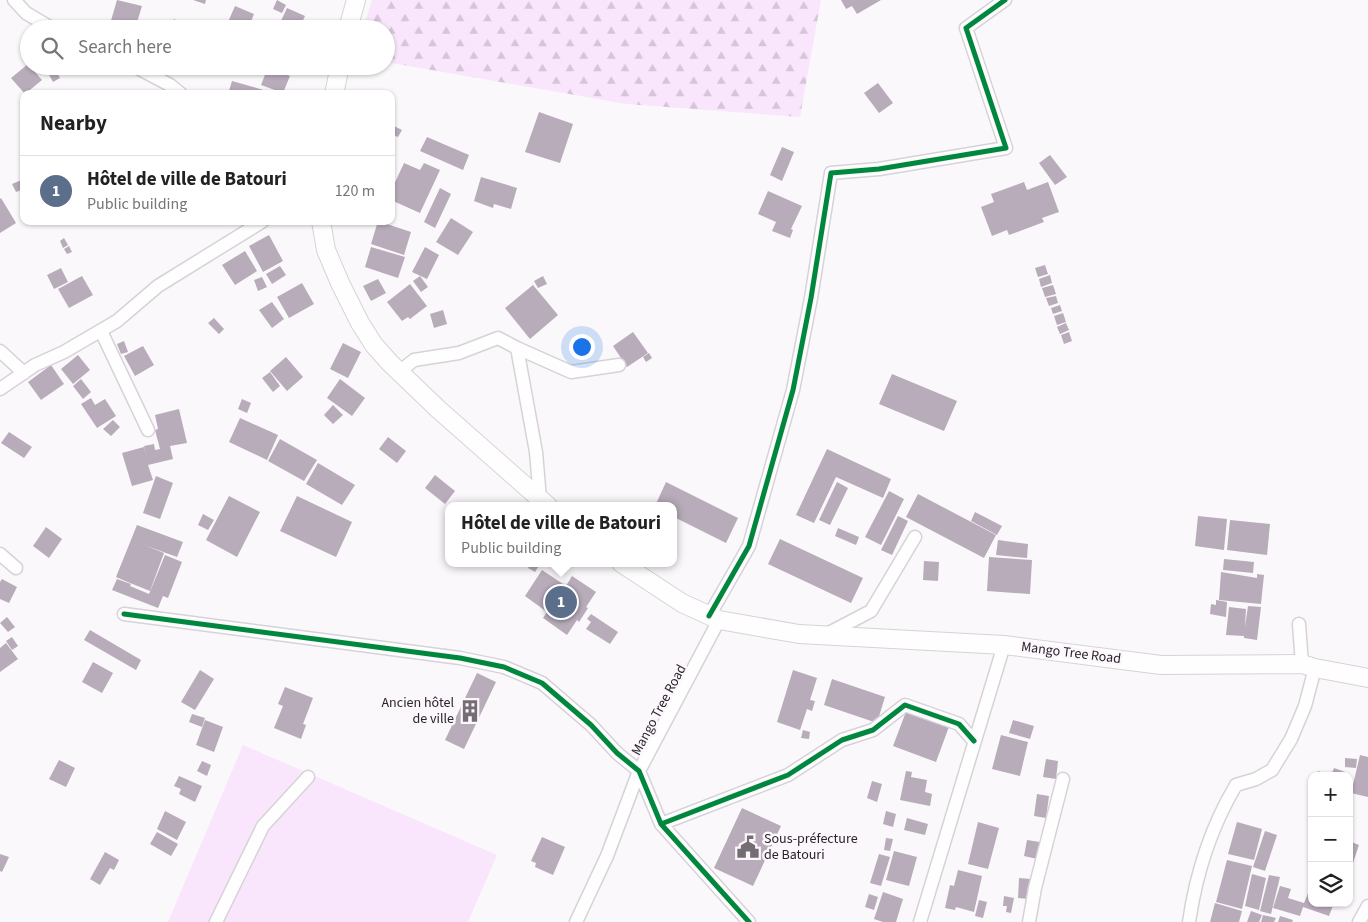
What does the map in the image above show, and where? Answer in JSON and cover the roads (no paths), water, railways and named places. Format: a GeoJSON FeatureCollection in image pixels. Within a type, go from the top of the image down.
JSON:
{"type":"FeatureCollection","features":[{"type":"Feature","properties":{"kind":"main road"},"geometry":{"type":"LineString","coordinates":[[350,20],[356,0]]}},
{"type":"Feature","properties":{"kind":"main road"},"geometry":{"type":"LineString","coordinates":[[335,90],[338,75]]}},
{"type":"Feature","properties":{"kind":"main road"},"geometry":{"type":"LineString","coordinates":[[322,225],[326,250],[340,283],[360,323],[374,345],[438,409],[544,502]]}},
{"type":"Feature","properties":{"kind":"main road"},"geometry":{"type":"LineString","coordinates":[[627,567],[682,603],[714,618]]}},
{"type":"Feature","properties":{"kind":"main road","name":"Mango Tree Road"},"geometry":{"type":"LineString","coordinates":[[714,618],[799,634],[1004,645],[1162,665],[1308,666],[1368,678]]}},
{"type":"Feature","properties":{"kind":"street"},"geometry":{"type":"LineString","coordinates":[[14,0],[26,14],[37,20]]}},
{"type":"Feature","properties":{"kind":"street"},"geometry":{"type":"LineString","coordinates":[[714,618],[749,546],[793,390],[811,298],[831,173],[879,169],[1006,148],[966,28],[1005,0]]}},
{"type":"Feature","properties":{"kind":"street"},"geometry":{"type":"LineString","coordinates":[[151,75],[176,90]]}},
{"type":"Feature","properties":{"kind":"street"},"geometry":{"type":"LineString","coordinates":[[0,388],[35,365],[64,352],[118,321],[158,286],[254,225]]}},
{"type":"Feature","properties":{"kind":"street"},"geometry":{"type":"LineString","coordinates":[[100,331],[148,430]]}},
{"type":"Feature","properties":{"kind":"street"},"geometry":{"type":"LineString","coordinates":[[399,372],[414,360],[459,353],[498,338],[571,372],[620,365]]}},
{"type":"Feature","properties":{"kind":"street"},"geometry":{"type":"LineString","coordinates":[[517,348],[544,502]]}},
{"type":"Feature","properties":{"kind":"street"},"geometry":{"type":"LineString","coordinates":[[0,351],[24,373]]}},
{"type":"Feature","properties":{"kind":"street"},"geometry":{"type":"LineString","coordinates":[[825,635],[871,611],[916,538]]}},
{"type":"Feature","properties":{"kind":"street"},"geometry":{"type":"LineString","coordinates":[[0,554],[16,568]]}},
{"type":"Feature","properties":{"kind":"street"},"geometry":{"type":"LineString","coordinates":[[124,614],[460,658],[504,667],[542,683],[590,725],[618,754],[639,771],[661,824],[749,922]]}},
{"type":"Feature","properties":{"kind":"street","name":"Mango Tree Road"},"geometry":{"type":"LineString","coordinates":[[576,922],[607,856],[639,771],[714,618]]}},
{"type":"Feature","properties":{"kind":"street"},"geometry":{"type":"LineString","coordinates":[[1189,922],[1206,847],[1221,809],[1236,785],[1256,779],[1272,770],[1290,739],[1305,706],[1308,666],[1299,624]]}},
{"type":"Feature","properties":{"kind":"street"},"geometry":{"type":"LineString","coordinates":[[920,922],[1004,645]]}},
{"type":"Feature","properties":{"kind":"street"},"geometry":{"type":"LineString","coordinates":[[661,824],[788,775],[842,740],[873,730],[905,705],[959,724],[974,741]]}},
{"type":"Feature","properties":{"kind":"street"},"geometry":{"type":"LineString","coordinates":[[216,922],[263,826],[308,777]]}},
{"type":"Feature","properties":{"kind":"street"},"geometry":{"type":"LineString","coordinates":[[1029,922],[1035,888],[1063,779]]}},
{"type":"Feature","properties":{"kind":"street"},"geometry":{"type":"LineString","coordinates":[[1359,922],[1368,906]]}},
{"type":"Feature","properties":{"kind":"place","name":"Hôtel de ville de Batouri"},"geometry":{"type":"Point","coordinates":[561,602]}},
{"type":"Feature","properties":{"kind":"place","name":"Ancien hôtel de ville"},"geometry":{"type":"Point","coordinates":[470,711]}},
{"type":"Feature","properties":{"kind":"place","name":"Sous-préfecture de Batouri"},"geometry":{"type":"Point","coordinates":[748,847]}}]}
